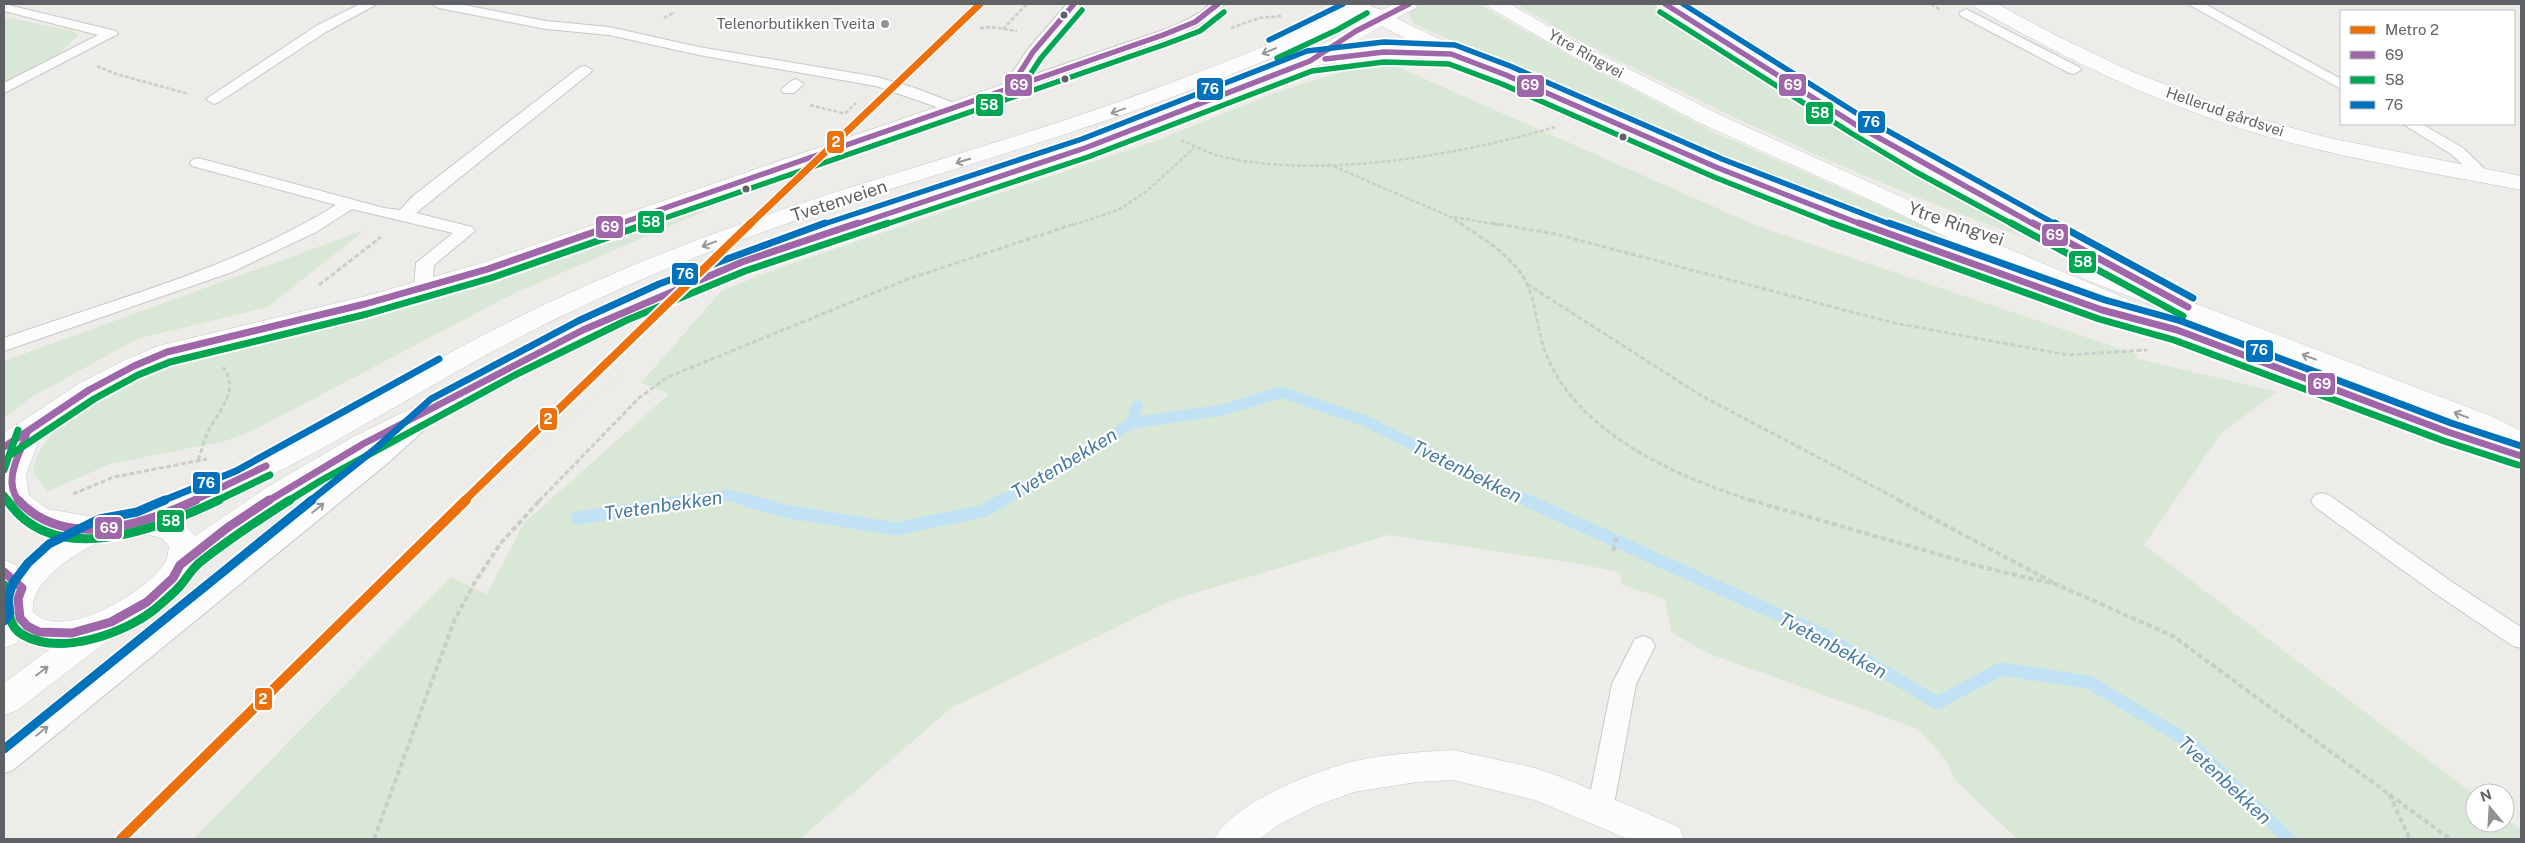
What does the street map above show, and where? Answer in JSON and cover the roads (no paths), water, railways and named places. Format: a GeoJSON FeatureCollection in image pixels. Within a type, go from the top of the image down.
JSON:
{"type":"FeatureCollection","features":[{"type":"Feature","properties":{"kind":"main road"},"geometry":{"type":"LineString","coordinates":[[1360,4],[1380,19],[1451,54],[1506,75],[1718,168],[1833,214],[2102,310],[2177,330]]}},
{"type":"Feature","properties":{"kind":"main road","name":"Tvetenveien"},"geometry":{"type":"LineString","coordinates":[[111,622],[72,633],[54,634],[33,629],[12,603],[35,570],[54,553],[78,539],[103,528],[140,522],[240,480],[483,346],[553,310],[643,270],[738,234],[1078,125],[1147,100],[1281,46],[1333,22],[1360,4]]}},
{"type":"Feature","properties":{"kind":"main road","name":"Ytre Ringvei"},"geometry":{"type":"LineString","coordinates":[[1497,4],[1574,49],[1692,110],[1894,202],[1982,246],[2177,330],[2448,432],[2521,456]]}},
{"type":"Feature","properties":{"kind":"main road"},"geometry":{"type":"LineString","coordinates":[[1665,4],[1913,158],[2208,318]]}},
{"type":"Feature","properties":{"kind":"main road","name":"Tvetenveien"},"geometry":{"type":"LineString","coordinates":[[180,566],[227,528],[363,444],[436,408],[583,330],[709,275],[811,238],[1085,148],[1310,61],[1380,19],[1406,6]]}},
{"type":"Feature","properties":{"kind":"main road","name":"Hellerud gårdsvei"},"geometry":{"type":"LineString","coordinates":[[1975,8],[2009,19],[2060,54],[2193,104],[2267,129],[2521,183]]}},
{"type":"Feature","properties":{"kind":"main road"},"geometry":{"type":"LineString","coordinates":[[1331,49],[1368,42],[1419,37]]}},
{"type":"Feature","properties":{"kind":"main road"},"geometry":{"type":"LineString","coordinates":[[1310,61],[1384,52],[1451,54]]}},
{"type":"Feature","properties":{"kind":"main road"},"geometry":{"type":"LineString","coordinates":[[103,528],[65,525],[37,517],[9,495],[12,488],[15,440],[89,390],[134,366],[167,352],[423,288],[538,253],[1010,88]]}},
{"type":"Feature","properties":{"kind":"main road","name":"Ytre Ringvei"},"geometry":{"type":"LineString","coordinates":[[1894,202],[1990,234],[2481,423],[2521,442]]}},
{"type":"Feature","properties":{"kind":"main road","name":"Tvetenveien"},"geometry":{"type":"LineString","coordinates":[[4,701],[111,622],[147,602],[173,578],[180,566],[184,552],[183,541],[178,532],[169,526],[140,522]]}},
{"type":"Feature","properties":{"kind":"main road"},"geometry":{"type":"LineString","coordinates":[[1233,839],[1265,814],[1305,794],[1354,777],[1417,767],[1453,765],[1535,784],[1666,839]]}},
{"type":"Feature","properties":{"kind":"lane"},"geometry":{"type":"LineString","coordinates":[[214,99],[321,30],[370,4]]}},
{"type":"Feature","properties":{"kind":"lane"},"geometry":{"type":"LineString","coordinates":[[439,4],[546,24],[609,31],[699,51],[877,82],[910,91],[954,108]]}},
{"type":"Feature","properties":{"kind":"lane"},"geometry":{"type":"LineString","coordinates":[[1010,88],[1033,52],[1074,4]]}},
{"type":"Feature","properties":{"kind":"lane"},"geometry":{"type":"LineString","coordinates":[[1010,88],[1180,28],[1206,15],[1218,4]]}},
{"type":"Feature","properties":{"kind":"lane"},"geometry":{"type":"LineString","coordinates":[[2195,4],[2340,84]]}},
{"type":"Feature","properties":{"kind":"lane"},"geometry":{"type":"LineString","coordinates":[[4,7],[111,34],[4,89]]}},
{"type":"Feature","properties":{"kind":"lane"},"geometry":{"type":"LineString","coordinates":[[1975,8],[1988,25],[2060,54],[2074,70]]}},
{"type":"Feature","properties":{"kind":"lane"},"geometry":{"type":"LineString","coordinates":[[1988,25],[2009,19]]}},
{"type":"Feature","properties":{"kind":"lane"},"geometry":{"type":"LineString","coordinates":[[407,215],[419,200],[585,70]]}},
{"type":"Feature","properties":{"kind":"lane"},"geometry":{"type":"LineString","coordinates":[[2413,125],[2458,151],[2483,175]]}},
{"type":"Feature","properties":{"kind":"lane"},"geometry":{"type":"LineString","coordinates":[[198,163],[383,213],[407,215],[466,231],[425,263],[423,288]]}},
{"type":"Feature","properties":{"kind":"lane"},"geometry":{"type":"LineString","coordinates":[[4,346],[61,324],[179,286],[272,249],[318,226],[350,203]]}},
{"type":"Feature","properties":{"kind":"lane","name":"Tvetenveien"},"geometry":{"type":"LineString","coordinates":[[4,762],[200,601],[382,457],[436,408]]}},
{"type":"Feature","properties":{"kind":"lane"},"geometry":{"type":"LineString","coordinates":[[2322,501],[2444,588],[2521,638]]}},
{"type":"Feature","properties":{"kind":"lane"},"geometry":{"type":"LineString","coordinates":[[1600,810],[1624,684],[1643,646]]}},
{"type":"Feature","properties":{"kind":"waterway","name":"Tvetenbekken"},"geometry":{"type":"LineString","coordinates":[[1131,423],[1223,410],[1281,392],[1365,421],[1529,501]]}},
{"type":"Feature","properties":{"kind":"waterway"},"geometry":{"type":"LineString","coordinates":[[1131,423],[1137,406]]}},
{"type":"Feature","properties":{"kind":"waterway","name":"Tvetenbekken"},"geometry":{"type":"LineString","coordinates":[[1001,501],[1070,464],[1131,423]]}},
{"type":"Feature","properties":{"kind":"waterway","name":"Tvetenbekken"},"geometry":{"type":"LineString","coordinates":[[685,501],[728,495],[751,501]]}},
{"type":"Feature","properties":{"kind":"waterway","name":"Tvetenbekken"},"geometry":{"type":"LineString","coordinates":[[577,518],[694,500]]}},
{"type":"Feature","properties":{"kind":"waterway","name":"Tvetenbekken"},"geometry":{"type":"LineString","coordinates":[[746,500],[784,511],[896,529],[983,511],[1003,500]]}},
{"type":"Feature","properties":{"kind":"waterway","name":"Tvetenbekken"},"geometry":{"type":"LineString","coordinates":[[1526,500],[1823,635],[1937,703],[2001,669],[2089,682],[2189,742],[2289,839]]}},
{"type":"Feature","properties":{"kind":"railway"},"geometry":{"type":"LineString","coordinates":[[476,501],[623,372]]}},
{"type":"Feature","properties":{"kind":"railway"},"geometry":{"type":"LineString","coordinates":[[365,600],[477,500]]}},
{"type":"Feature","properties":{"kind":"metro line","name":"2"},"geometry":{"type":"LineString","coordinates":[[121,839],[639,330],[980,4]]}},
{"type":"Feature","properties":{"kind":"place","name":"Telenorbutikken Tveita"},"geometry":{"type":"Point","coordinates":[885,24]}}]}
